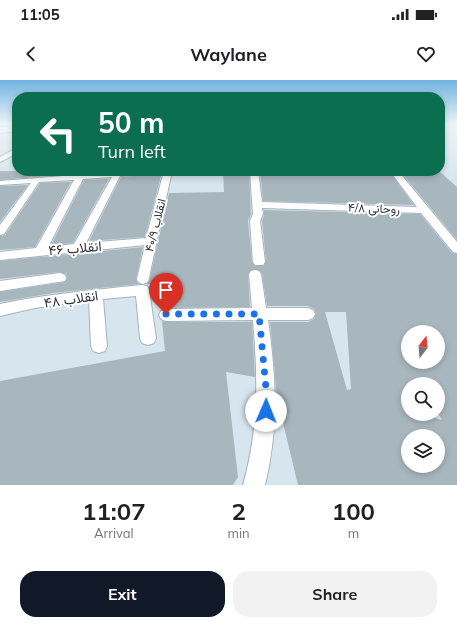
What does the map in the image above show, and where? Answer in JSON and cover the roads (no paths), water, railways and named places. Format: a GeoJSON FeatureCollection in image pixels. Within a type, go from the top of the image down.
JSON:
{"type":"FeatureCollection","features":[{"type":"Feature","properties":{"kind":"street"},"geometry":{"type":"LineString","coordinates":[[0,160],[12,153]]}},
{"type":"Feature","properties":{"kind":"street"},"geometry":{"type":"LineString","coordinates":[[0,183],[92,176]]}},
{"type":"Feature","properties":{"kind":"street"},"geometry":{"type":"LineString","coordinates":[[78,247],[116,176]]}},
{"type":"Feature","properties":{"kind":"street","name":"انقلاب ۴۰/۹"},"geometry":{"type":"LineString","coordinates":[[148,338],[142,284],[150,242],[167,176]]}},
{"type":"Feature","properties":{"kind":"street"},"geometry":{"type":"LineString","coordinates":[[254,485],[260,467],[267,399],[259,314],[255,221],[258,214],[258,205],[255,176]]}},
{"type":"Feature","properties":{"kind":"street"},"geometry":{"type":"LineString","coordinates":[[398,176],[418,200],[424,210],[457,249]]}},
{"type":"Feature","properties":{"kind":"street"},"geometry":{"type":"LineString","coordinates":[[40,250],[80,177]]}},
{"type":"Feature","properties":{"kind":"street"},"geometry":{"type":"LineString","coordinates":[[0,232],[37,180]]}},
{"type":"Feature","properties":{"kind":"street","name":"روحانی ۴/۸"},"geometry":{"type":"LineString","coordinates":[[258,205],[424,210]]}},
{"type":"Feature","properties":{"kind":"street","name":"انقلاب ۴۶"},"geometry":{"type":"LineString","coordinates":[[0,256],[40,250],[150,242]]}},
{"type":"Feature","properties":{"kind":"street"},"geometry":{"type":"LineString","coordinates":[[0,286],[60,278]]}},
{"type":"Feature","properties":{"kind":"street","name":"انقلاب ۴۸"},"geometry":{"type":"LineString","coordinates":[[0,310],[96,295],[142,284]]}},
{"type":"Feature","properties":{"kind":"street"},"geometry":{"type":"LineString","coordinates":[[96,295],[99,346]]}},
{"type":"Feature","properties":{"kind":"street"},"geometry":{"type":"LineString","coordinates":[[166,314],[308,314]]}}]}
